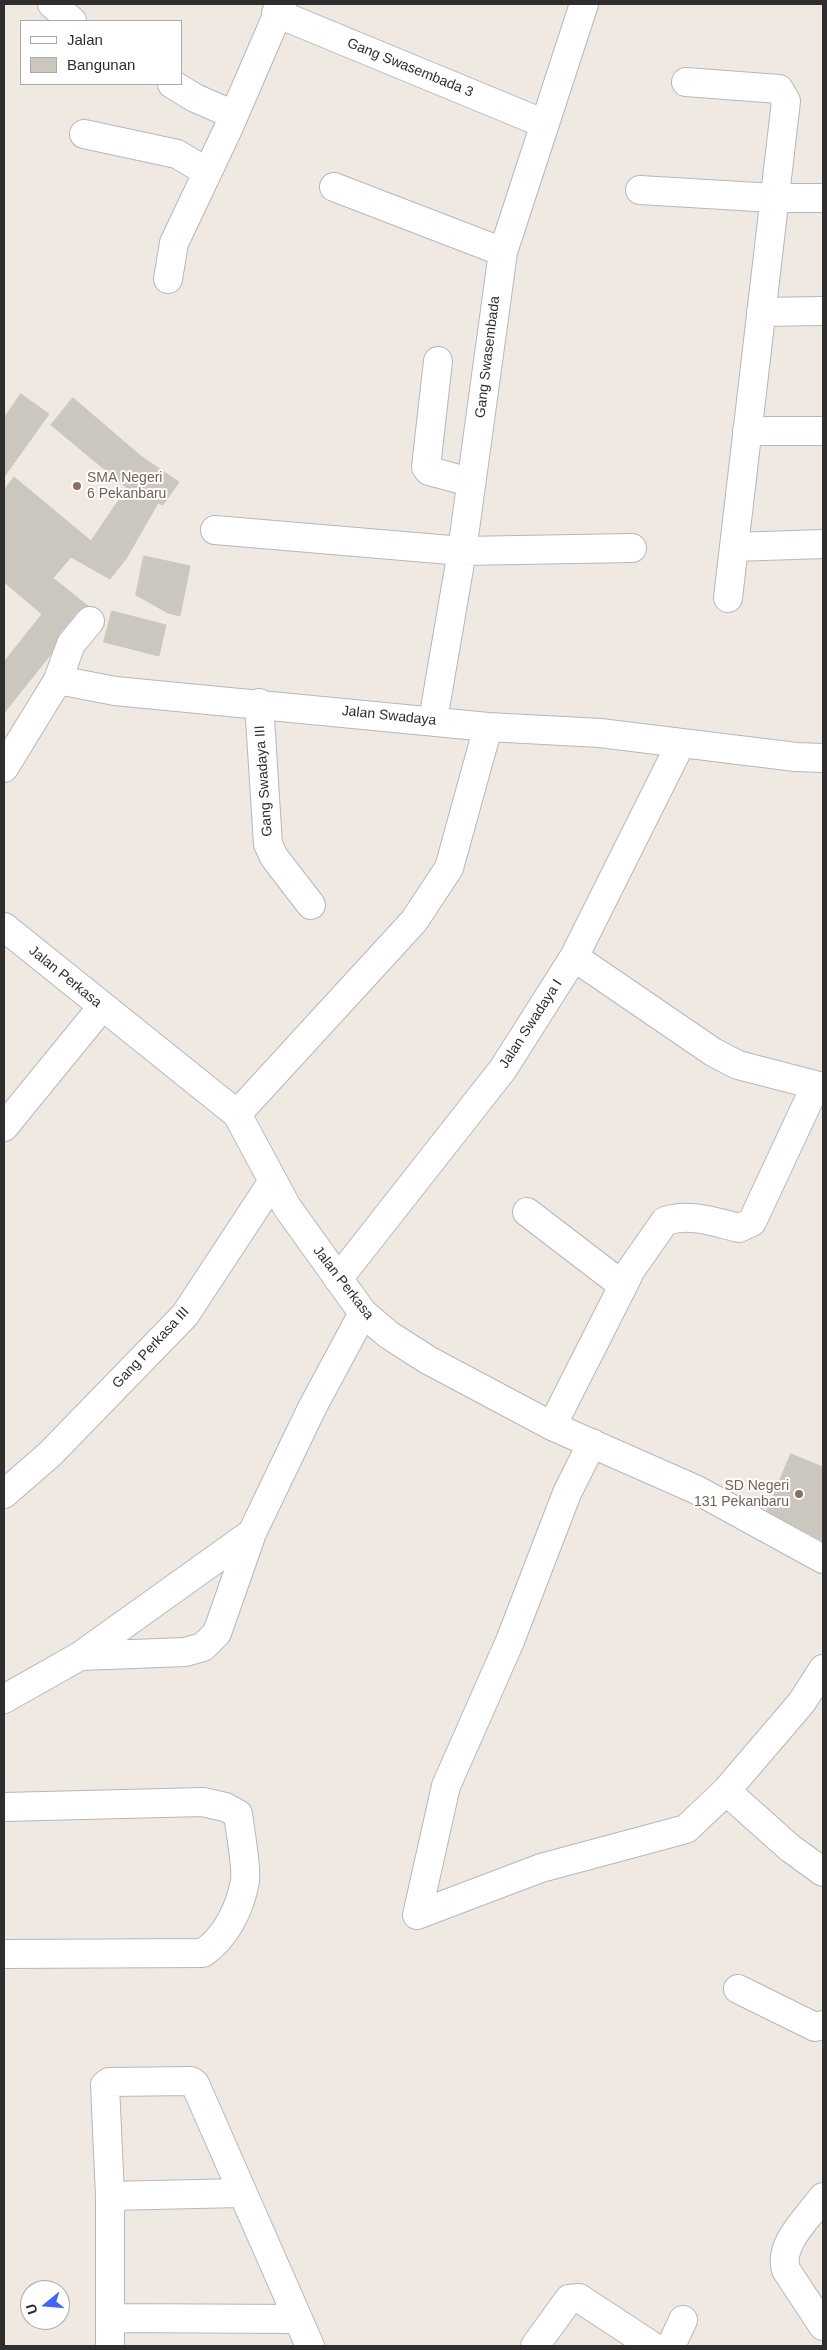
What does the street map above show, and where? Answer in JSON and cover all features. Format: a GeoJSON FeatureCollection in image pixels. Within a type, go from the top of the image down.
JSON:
{"type":"FeatureCollection","features":[{"type":"Feature","properties":{"kind":"street"},"geometry":{"type":"LineString","coordinates":[[52,4],[71,20]]}},
{"type":"Feature","properties":{"kind":"street","name":"Gang Swasembada"},"geometry":{"type":"LineString","coordinates":[[433,720],[462,551],[503,252],[584,4]]}},
{"type":"Feature","properties":{"kind":"street"},"geometry":{"type":"LineString","coordinates":[[168,279],[174,244],[234,115],[279,8]]}},
{"type":"Feature","properties":{"kind":"street","name":"Gang Swasembada 3"},"geometry":{"type":"LineString","coordinates":[[279,8],[545,124]]}},
{"type":"Feature","properties":{"kind":"street"},"geometry":{"type":"LineString","coordinates":[[686,82],[779,89],[784,94],[786,102],[728,598]]}},
{"type":"Feature","properties":{"kind":"street"},"geometry":{"type":"LineString","coordinates":[[174,85],[194,98],[234,115]]}},
{"type":"Feature","properties":{"kind":"street"},"geometry":{"type":"LineString","coordinates":[[84,134],[177,154],[207,172]]}},
{"type":"Feature","properties":{"kind":"street"},"geometry":{"type":"LineString","coordinates":[[334,187],[503,252]]}},
{"type":"Feature","properties":{"kind":"street"},"geometry":{"type":"LineString","coordinates":[[640,190],[774,198],[823,198]]}},
{"type":"Feature","properties":{"kind":"street"},"geometry":{"type":"LineString","coordinates":[[761,312],[823,311]]}},
{"type":"Feature","properties":{"kind":"street"},"geometry":{"type":"LineString","coordinates":[[438,361],[426,467],[429,471],[470,482]]}},
{"type":"Feature","properties":{"kind":"street"},"geometry":{"type":"LineString","coordinates":[[747,431],[823,431]]}},
{"type":"Feature","properties":{"kind":"street"},"geometry":{"type":"LineString","coordinates":[[215,530],[462,551],[632,548]]}},
{"type":"Feature","properties":{"kind":"street"},"geometry":{"type":"LineString","coordinates":[[734,547],[823,544]]}},
{"type":"Feature","properties":{"kind":"street"},"geometry":{"type":"LineString","coordinates":[[4,768],[58,680],[71,644],[90,621]]}},
{"type":"Feature","properties":{"kind":"street","name":"Jalan Swadaya"},"geometry":{"type":"LineString","coordinates":[[58,680],[115,691],[259,703],[488,727],[600,733],[796,757],[823,758]]}},
{"type":"Feature","properties":{"kind":"street","name":"Gang Swadaya III"},"geometry":{"type":"LineString","coordinates":[[259,703],[268,844],[274,856],[311,905]]}},
{"type":"Feature","properties":{"kind":"street"},"geometry":{"type":"LineString","coordinates":[[237,1114],[414,921],[449,868],[488,727]]}},
{"type":"Feature","properties":{"kind":"street","name":"Jalan Swadaya I"},"geometry":{"type":"LineString","coordinates":[[338,1279],[502,1069],[574,957],[681,743]]}},
{"type":"Feature","properties":{"kind":"street","name":"Jalan Perkasa"},"geometry":{"type":"LineString","coordinates":[[4,927],[237,1114],[287,1207],[363,1313],[389,1335],[428,1360],[552,1426],[697,1490],[823,1559]]}},
{"type":"Feature","properties":{"kind":"street"},"geometry":{"type":"LineString","coordinates":[[552,1426],[628,1276],[665,1221],[677,1217],[696,1217],[739,1228],[752,1222],[819,1087],[738,1065],[713,1052],[574,957]]}},
{"type":"Feature","properties":{"kind":"street"},"geometry":{"type":"LineString","coordinates":[[4,1127],[102,1007]]}},
{"type":"Feature","properties":{"kind":"street","name":"Gang Perkasa III"},"geometry":{"type":"LineString","coordinates":[[4,1494],[50,1454],[185,1315],[273,1181]]}},
{"type":"Feature","properties":{"kind":"street"},"geometry":{"type":"LineString","coordinates":[[526,1212],[621,1284],[628,1276]]}},
{"type":"Feature","properties":{"kind":"street"},"geometry":{"type":"LineString","coordinates":[[80,1656],[185,1652],[203,1647],[217,1633],[252,1533],[312,1408],[363,1313]]}},
{"type":"Feature","properties":{"kind":"street"},"geometry":{"type":"LineString","coordinates":[[592,1443],[567,1493],[510,1641],[446,1786],[417,1915],[541,1868],[686,1829],[726,1791],[802,1702],[823,1669]]}},
{"type":"Feature","properties":{"kind":"street"},"geometry":{"type":"LineString","coordinates":[[4,1699],[80,1656],[252,1533]]}},
{"type":"Feature","properties":{"kind":"street"},"geometry":{"type":"LineString","coordinates":[[726,1791],[790,1848],[823,1872]]}},
{"type":"Feature","properties":{"kind":"street"},"geometry":{"type":"LineString","coordinates":[[4,1807],[203,1802],[226,1807],[238,1814],[245,1879],[230,1925],[217,1943],[203,1953],[4,1954]]}},
{"type":"Feature","properties":{"kind":"street"},"geometry":{"type":"LineString","coordinates":[[738,1989],[815,2027],[823,2025]]}},
{"type":"Feature","properties":{"kind":"street"},"geometry":{"type":"LineString","coordinates":[[110,2346],[110,2196],[105,2086],[109,2082],[193,2082],[310,2346]]}},
{"type":"Feature","properties":{"kind":"street"},"geometry":{"type":"LineString","coordinates":[[110,2196],[241,2193]]}},
{"type":"Feature","properties":{"kind":"street"},"geometry":{"type":"LineString","coordinates":[[823,2197],[785,2249],[783,2260],[786,2270],[823,2326]]}},
{"type":"Feature","properties":{"kind":"street"},"geometry":{"type":"LineString","coordinates":[[535,2346],[569,2299],[574,2297],[579,2298],[652,2346]]}},
{"type":"Feature","properties":{"kind":"street"},"geometry":{"type":"LineString","coordinates":[[110,2318],[298,2319]]}},
{"type":"Feature","properties":{"kind":"street"},"geometry":{"type":"LineString","coordinates":[[670,2346],[683,2320]]}},
{"type":"Feature","properties":{"kind":"building"},"geometry":{"type":"Polygon","coordinates":[[[21,394],[49,414],[4,477],[4,418],[21,394]]]}},
{"type":"Feature","properties":{"kind":"building"},"geometry":{"type":"Polygon","coordinates":[[[73,398],[142,457],[179,482],[163,505],[158,503],[126,559],[110,579],[71,557],[53,578],[88,606],[78,611],[59,634],[51,654],[4,713],[4,662],[42,614],[4,582],[4,490],[14,477],[91,541],[127,488],[51,425],[73,398]]]}},
{"type":"Feature","properties":{"kind":"building"},"geometry":{"type":"Polygon","coordinates":[[[144,556],[190,566],[180,616],[168,613],[136,595],[144,556]]]}},
{"type":"Feature","properties":{"kind":"building"},"geometry":{"type":"Polygon","coordinates":[[[112,611],[166,625],[159,656],[104,642],[112,611]]]}},
{"type":"Feature","properties":{"kind":"building","name":"SD Negeri 131 Pekanbaru"},"geometry":{"type":"Polygon","coordinates":[[[791,1454],[823,1467],[823,1541],[767,1511],[791,1454]]]}},
{"type":"Feature","properties":{"kind":"place","name":"SMA Negeri 6 Pekanbaru"},"geometry":{"type":"Point","coordinates":[77,486]}},
{"type":"Feature","properties":{"kind":"place","name":"SD Negeri 131 Pekanbaru"},"geometry":{"type":"Point","coordinates":[799,1494]}}]}
